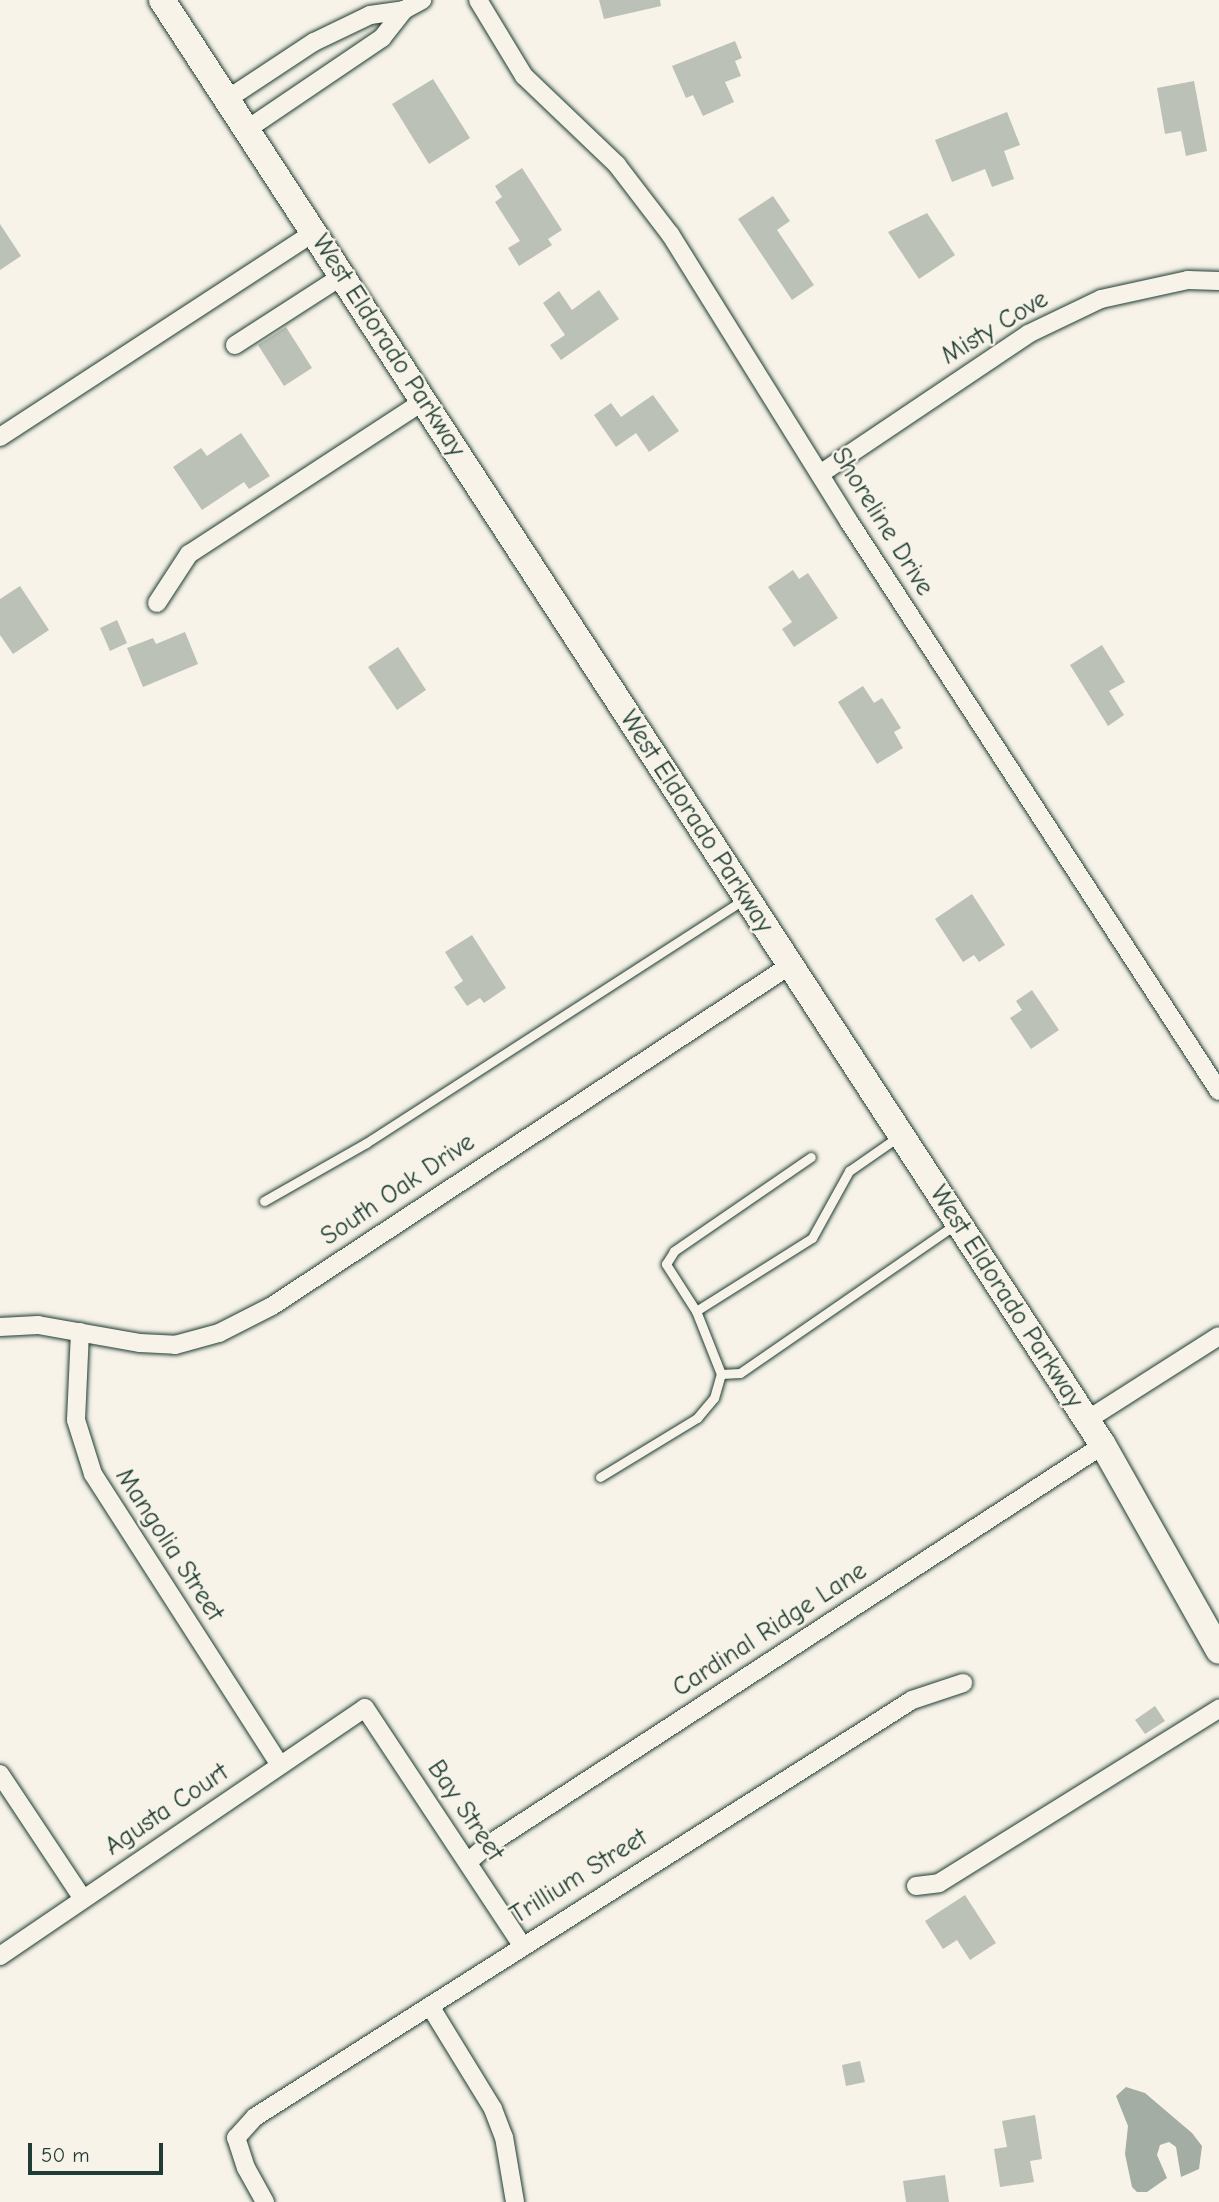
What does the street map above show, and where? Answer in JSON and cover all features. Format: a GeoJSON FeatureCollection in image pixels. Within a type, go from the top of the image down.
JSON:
{"type":"FeatureCollection","features":[{"type":"Feature","properties":{"kind":"main road","name":"West Eldorado Parkway"},"geometry":{"type":"LineString","coordinates":[[162,0],[229,98],[789,966],[1087,1420],[1219,1651]]}},
{"type":"Feature","properties":{"kind":"street"},"geometry":{"type":"LineString","coordinates":[[229,98],[314,42],[370,15],[404,10],[422,0]]}},
{"type":"Feature","properties":{"kind":"street","name":"Shoreline Drive"},"geometry":{"type":"LineString","coordinates":[[478,0],[524,76],[617,165],[670,233],[820,474],[1219,1091]]}},
{"type":"Feature","properties":{"kind":"street"},"geometry":{"type":"LineString","coordinates":[[248,128],[382,38],[404,10]]}},
{"type":"Feature","properties":{"kind":"street"},"geometry":{"type":"LineString","coordinates":[[0,437],[314,232]]}},
{"type":"Feature","properties":{"kind":"street"},"geometry":{"type":"LineString","coordinates":[[235,345],[342,276]]}},
{"type":"Feature","properties":{"kind":"street","name":"Misty Cove"},"geometry":{"type":"LineString","coordinates":[[820,474],[1040,328],[1101,299],[1188,280],[1219,281]]}},
{"type":"Feature","properties":{"kind":"street"},"geometry":{"type":"LineString","coordinates":[[157,603],[189,554],[424,401]]}},
{"type":"Feature","properties":{"kind":"street","name":"South Oak Drive"},"geometry":{"type":"LineString","coordinates":[[0,1327],[38,1325],[175,1345],[219,1333],[271,1306],[789,966]]}},
{"type":"Feature","properties":{"kind":"street","name":"Mangolia Street"},"geometry":{"type":"LineString","coordinates":[[80,1332],[76,1420],[93,1474],[280,1765]]}},
{"type":"Feature","properties":{"kind":"street"},"geometry":{"type":"LineString","coordinates":[[1087,1420],[1219,1336]]}},
{"type":"Feature","properties":{"kind":"street","name":"Cardinal Ridge Lane"},"geometry":{"type":"LineString","coordinates":[[468,1862],[485,1847],[1103,1445]]}},
{"type":"Feature","properties":{"kind":"street","name":"Trillium Street"},"geometry":{"type":"LineString","coordinates":[[265,2202],[236,2138],[255,2118],[521,1944],[912,1700],[963,1683]]}},
{"type":"Feature","properties":{"kind":"street","name":"Agusta Court"},"geometry":{"type":"LineString","coordinates":[[0,1956],[365,1708]]}},
{"type":"Feature","properties":{"kind":"street","name":"Bay Street"},"geometry":{"type":"LineString","coordinates":[[365,1708],[521,1944]]}},
{"type":"Feature","properties":{"kind":"street"},"geometry":{"type":"LineString","coordinates":[[916,1886],[939,1883],[1219,1709]]}},
{"type":"Feature","properties":{"kind":"street"},"geometry":{"type":"LineString","coordinates":[[0,1774],[83,1899]]}},
{"type":"Feature","properties":{"kind":"street"},"geometry":{"type":"LineString","coordinates":[[430,2006],[493,2109],[504,2137],[515,2202]]}},
{"type":"Feature","properties":{"kind":"lane"},"geometry":{"type":"LineString","coordinates":[[264,1201],[366,1143],[746,898]]}},
{"type":"Feature","properties":{"kind":"lane"},"geometry":{"type":"LineString","coordinates":[[696,1311],[812,1238],[849,1171],[900,1136]]}},
{"type":"Feature","properties":{"kind":"lane"},"geometry":{"type":"LineString","coordinates":[[600,1477],[697,1418],[714,1398],[721,1374],[696,1311],[666,1264],[674,1251],[811,1157]]}},
{"type":"Feature","properties":{"kind":"lane"},"geometry":{"type":"LineString","coordinates":[[721,1374],[740,1373],[957,1223]]}},
{"type":"Feature","properties":{"kind":"shaded area"},"geometry":{"type":"Polygon","coordinates":[[[1126,2087],[1145,2093],[1192,2133],[1202,2146],[1199,2169],[1181,2177],[1176,2147],[1169,2142],[1160,2145],[1157,2155],[1167,2178],[1147,2192],[1137,2192],[1132,2187],[1125,2154],[1128,2126],[1116,2096],[1126,2087]]]}},
{"type":"Feature","properties":{"kind":"building"},"geometry":{"type":"Polygon","coordinates":[[[599,0],[660,0],[661,6],[604,19],[599,0]]]}},
{"type":"Feature","properties":{"kind":"building"},"geometry":{"type":"Polygon","coordinates":[[[735,41],[742,58],[735,61],[741,76],[725,82],[734,102],[703,116],[693,95],[686,98],[672,66],[735,41]]]}},
{"type":"Feature","properties":{"kind":"building"},"geometry":{"type":"Polygon","coordinates":[[[433,79],[470,138],[429,164],[392,104],[433,79]]]}},
{"type":"Feature","properties":{"kind":"building"},"geometry":{"type":"Polygon","coordinates":[[[1194,81],[1207,151],[1186,156],[1181,131],[1165,134],[1157,88],[1194,81]]]}},
{"type":"Feature","properties":{"kind":"building"},"geometry":{"type":"Polygon","coordinates":[[[1007,112],[1020,145],[1004,151],[1014,179],[992,187],[985,169],[952,182],[935,140],[1007,112]]]}},
{"type":"Feature","properties":{"kind":"building"},"geometry":{"type":"Polygon","coordinates":[[[522,168],[562,230],[548,239],[552,245],[519,266],[508,248],[520,241],[495,202],[502,197],[495,186],[522,168]]]}},
{"type":"Feature","properties":{"kind":"building"},"geometry":{"type":"Polygon","coordinates":[[[773,196],[790,221],[777,230],[814,285],[792,300],[738,219],[773,196]]]}},
{"type":"Feature","properties":{"kind":"building"},"geometry":{"type":"Polygon","coordinates":[[[927,213],[955,255],[919,279],[888,232],[927,213]]]}},
{"type":"Feature","properties":{"kind":"building"},"geometry":{"type":"Polygon","coordinates":[[[0,224],[21,256],[0,270],[0,224]]]}},
{"type":"Feature","properties":{"kind":"building"},"geometry":{"type":"Polygon","coordinates":[[[599,290],[619,319],[561,360],[550,345],[565,335],[543,303],[559,291],[572,310],[599,290]]]}},
{"type":"Feature","properties":{"kind":"building"},"geometry":{"type":"Polygon","coordinates":[[[286,327],[312,368],[284,386],[258,345],[286,327]]]}},
{"type":"Feature","properties":{"kind":"building"},"geometry":{"type":"Polygon","coordinates":[[[653,395],[679,431],[649,452],[636,433],[616,447],[594,415],[611,403],[621,417],[653,395]]]}},
{"type":"Feature","properties":{"kind":"building"},"geometry":{"type":"Polygon","coordinates":[[[241,433],[270,476],[249,489],[244,482],[202,510],[173,467],[201,448],[207,456],[241,433]]]}},
{"type":"Feature","properties":{"kind":"building"},"geometry":{"type":"Polygon","coordinates":[[[793,570],[799,579],[808,573],[838,618],[794,647],[782,629],[792,622],[768,587],[793,570]]]}},
{"type":"Feature","properties":{"kind":"building"},"geometry":{"type":"Polygon","coordinates":[[[20,586],[49,630],[13,654],[0,635],[0,599],[20,586]]]}},
{"type":"Feature","properties":{"kind":"building"},"geometry":{"type":"Polygon","coordinates":[[[117,620],[127,643],[110,651],[100,628],[117,620]]]}},
{"type":"Feature","properties":{"kind":"building"},"geometry":{"type":"Polygon","coordinates":[[[185,632],[198,664],[143,687],[127,648],[153,638],[156,644],[185,632]]]}},
{"type":"Feature","properties":{"kind":"building"},"geometry":{"type":"Polygon","coordinates":[[[1102,645],[1125,682],[1109,691],[1124,715],[1108,726],[1070,665],[1102,645]]]}},
{"type":"Feature","properties":{"kind":"building"},"geometry":{"type":"Polygon","coordinates":[[[398,647],[426,690],[397,710],[368,667],[398,647]]]}},
{"type":"Feature","properties":{"kind":"building"},"geometry":{"type":"Polygon","coordinates":[[[863,686],[874,703],[882,698],[901,728],[894,732],[903,748],[877,764],[838,702],[863,686]]]}},
{"type":"Feature","properties":{"kind":"building"},"geometry":{"type":"Polygon","coordinates":[[[972,894],[1005,945],[979,962],[974,955],[963,962],[935,919],[972,894]]]}},
{"type":"Feature","properties":{"kind":"building"},"geometry":{"type":"Polygon","coordinates":[[[472,935],[506,988],[484,1003],[480,998],[467,1006],[454,987],[463,981],[445,952],[472,935]]]}},
{"type":"Feature","properties":{"kind":"building"},"geometry":{"type":"Polygon","coordinates":[[[1032,990],[1059,1030],[1031,1049],[1010,1018],[1022,1010],[1016,1001],[1032,990]]]}},
{"type":"Feature","properties":{"kind":"building"},"geometry":{"type":"Polygon","coordinates":[[[1155,1706],[1165,1721],[1145,1734],[1135,1720],[1155,1706]]]}},
{"type":"Feature","properties":{"kind":"building"},"geometry":{"type":"Polygon","coordinates":[[[965,1895],[996,1943],[970,1960],[957,1940],[943,1949],[925,1921],[965,1895]]]}},
{"type":"Feature","properties":{"kind":"building"},"geometry":{"type":"Polygon","coordinates":[[[860,2061],[865,2082],[846,2086],[842,2065],[860,2061]]]}},
{"type":"Feature","properties":{"kind":"building"},"geometry":{"type":"Polygon","coordinates":[[[1035,2115],[1042,2159],[1030,2161],[1034,2182],[1000,2187],[994,2149],[1007,2147],[1002,2121],[1035,2115]]]}},
{"type":"Feature","properties":{"kind":"building"},"geometry":{"type":"Polygon","coordinates":[[[945,2175],[949,2202],[906,2202],[903,2181],[945,2175]]]}}]}
